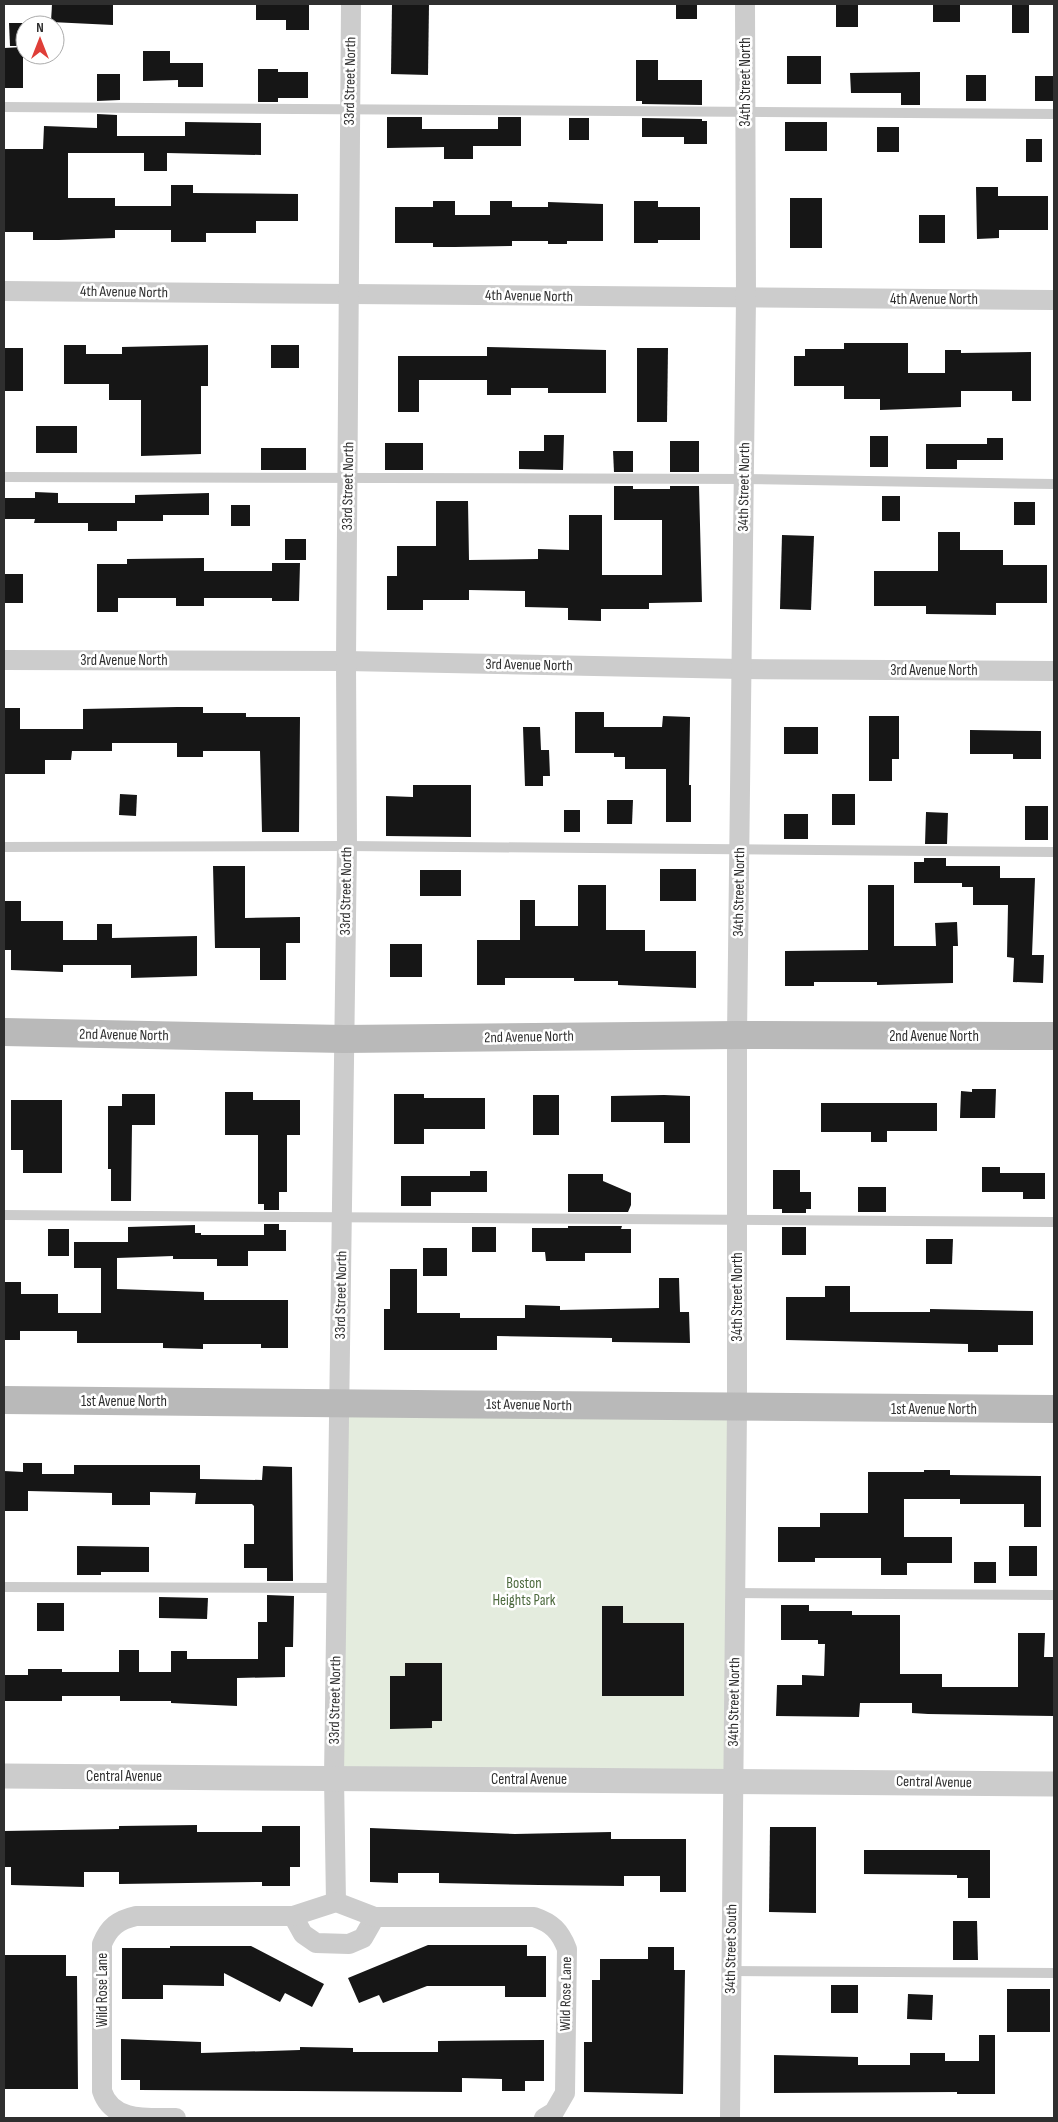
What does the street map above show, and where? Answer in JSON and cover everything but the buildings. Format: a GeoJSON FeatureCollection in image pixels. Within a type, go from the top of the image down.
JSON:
{"type":"FeatureCollection","features":[{"type":"Feature","properties":{"kind":"main road","name":"2nd Avenue North"},"geometry":{"type":"LineString","coordinates":[[4,1032],[344,1039],[737,1035],[1054,1036]]}},
{"type":"Feature","properties":{"kind":"main road","name":"1st Avenue North"},"geometry":{"type":"LineString","coordinates":[[4,1400],[339,1402],[737,1409],[1054,1409]]}},
{"type":"Feature","properties":{"kind":"street","name":"33rd Street North"},"geometry":{"type":"LineString","coordinates":[[334,1777],[347,846],[346,660],[351,4]]}},
{"type":"Feature","properties":{"kind":"street","name":"34th Street North"},"geometry":{"type":"LineString","coordinates":[[733,1780],[737,1409],[737,1035],[746,298],[745,4]]}},
{"type":"Feature","properties":{"kind":"street","name":"4th Avenue North"},"geometry":{"type":"LineString","coordinates":[[4,291],[1054,300]]}},
{"type":"Feature","properties":{"kind":"street","name":"3rd Avenue North"},"geometry":{"type":"LineString","coordinates":[[4,660],[346,660],[741,669],[1054,671]]}},
{"type":"Feature","properties":{"kind":"street","name":"Central Avenue"},"geometry":{"type":"LineString","coordinates":[[4,1776],[733,1780],[1054,1784]]}},
{"type":"Feature","properties":{"kind":"street"},"geometry":{"type":"LineString","coordinates":[[334,1777],[336,1902]]}},
{"type":"Feature","properties":{"kind":"street","name":"34th Street South"},"geometry":{"type":"LineString","coordinates":[[730,2118],[733,1780]]}},
{"type":"Feature","properties":{"kind":"street","name":"Wild Rose Lane"},"geometry":{"type":"LineString","coordinates":[[176,2118],[127,2118],[118,2114],[104,2100],[102,2091],[102,1944],[107,1933],[119,1921],[136,1916],[293,1916],[336,1902],[375,1917],[534,1917],[554,1926],[562,1936],[567,1949],[565,2093],[554,2112],[544,2118]]}},
{"type":"Feature","properties":{"kind":"street"},"geometry":{"type":"LineString","coordinates":[[293,1916],[303,1934],[316,1943],[349,1944],[363,1938],[375,1917]]}},
{"type":"Feature","properties":{"kind":"lane"},"geometry":{"type":"LineString","coordinates":[[4,107],[1054,114]]}},
{"type":"Feature","properties":{"kind":"lane"},"geometry":{"type":"LineString","coordinates":[[4,477],[744,479],[1054,484]]}},
{"type":"Feature","properties":{"kind":"lane"},"geometry":{"type":"LineString","coordinates":[[4,847],[347,846],[739,851],[1054,852]]}},
{"type":"Feature","properties":{"kind":"lane"},"geometry":{"type":"LineString","coordinates":[[4,1215],[1054,1222]]}},
{"type":"Feature","properties":{"kind":"lane"},"geometry":{"type":"LineString","coordinates":[[4,1587],[337,1588]]}},
{"type":"Feature","properties":{"kind":"lane"},"geometry":{"type":"LineString","coordinates":[[735,1593],[1054,1595]]}},
{"type":"Feature","properties":{"kind":"lane"},"geometry":{"type":"LineString","coordinates":[[731,1971],[1054,1973]]}},
{"type":"Feature","properties":{"kind":"green space","name":"Boston Heights Park"},"geometry":{"type":"Polygon","coordinates":[[[339,1402],[737,1409],[733,1780],[334,1777],[339,1402]]]}}]}
